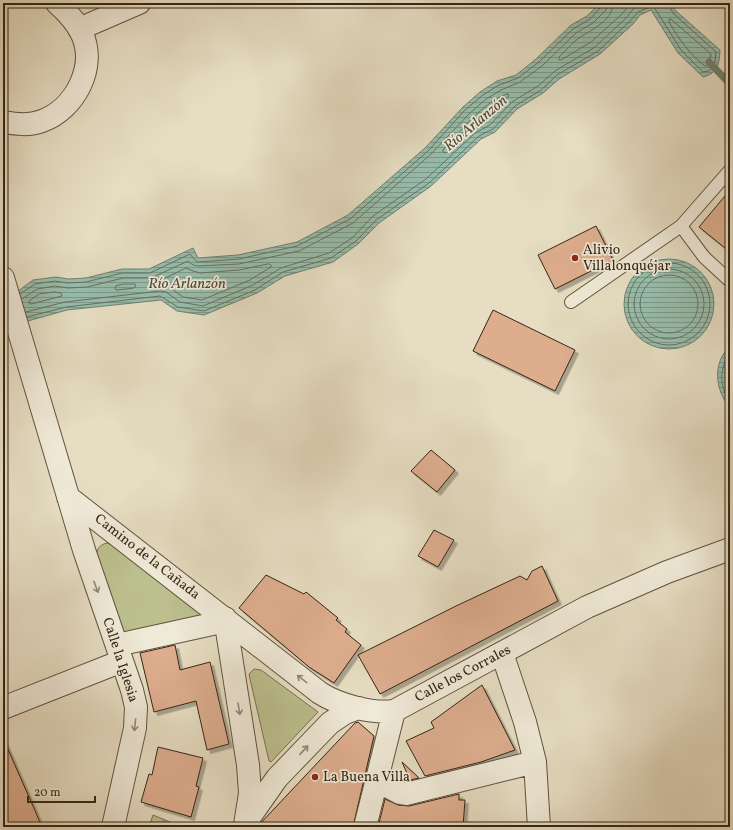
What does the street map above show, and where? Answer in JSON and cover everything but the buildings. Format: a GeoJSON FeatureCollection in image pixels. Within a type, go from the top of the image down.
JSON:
{"type":"FeatureCollection","features":[{"type":"Feature","properties":{"kind":"street"},"geometry":{"type":"LineString","coordinates":[[3,122],[21,125],[42,121],[60,111],[75,96],[84,77],[87,56],[82,35],[72,17],[57,3]]}},
{"type":"Feature","properties":{"kind":"street"},"geometry":{"type":"LineString","coordinates":[[79,29],[139,3]]}},
{"type":"Feature","properties":{"kind":"street","name":"Calle la Iglesia"},"geometry":{"type":"LineString","coordinates":[[3,278],[84,550],[135,701],[135,728],[113,827]]}},
{"type":"Feature","properties":{"kind":"street","name":"Camino de la Cañada"},"geometry":{"type":"LineString","coordinates":[[68,497],[320,693],[334,710],[359,708],[385,712],[394,711]]}},
{"type":"Feature","properties":{"kind":"street"},"geometry":{"type":"LineString","coordinates":[[84,550],[86,540],[92,534],[101,530],[112,531]]}},
{"type":"Feature","properties":{"kind":"street","name":"Calle los Corrales"},"geometry":{"type":"LineString","coordinates":[[394,711],[587,607],[667,572],[730,549]]}},
{"type":"Feature","properties":{"kind":"street"},"geometry":{"type":"LineString","coordinates":[[3,708],[120,653],[225,619],[248,765],[250,793],[246,826]]}},
{"type":"Feature","properties":{"kind":"street"},"geometry":{"type":"LineString","coordinates":[[233,670],[242,658],[251,651],[266,651]]}},
{"type":"Feature","properties":{"kind":"street"},"geometry":{"type":"LineString","coordinates":[[502,653],[525,722],[535,762],[539,827]]}},
{"type":"Feature","properties":{"kind":"street"},"geometry":{"type":"LineString","coordinates":[[246,826],[260,801],[277,778],[330,723],[334,710]]}},
{"type":"Feature","properties":{"kind":"street"},"geometry":{"type":"LineString","coordinates":[[365,827],[394,711]]}},
{"type":"Feature","properties":{"kind":"street"},"geometry":{"type":"LineString","coordinates":[[377,781],[400,793],[406,794],[535,762]]}},
{"type":"Feature","properties":{"kind":"street"},"geometry":{"type":"LineString","coordinates":[[248,765],[256,773],[265,778],[277,778]]}},
{"type":"Feature","properties":{"kind":"lane"},"geometry":{"type":"LineString","coordinates":[[571,302],[681,226],[730,170]]}},
{"type":"Feature","properties":{"kind":"lane"},"geometry":{"type":"LineString","coordinates":[[681,226],[704,257],[730,281]]}},
{"type":"Feature","properties":{"kind":"green space"},"geometry":{"type":"Polygon","coordinates":[[[107,543],[117,547],[206,615],[124,636],[96,557],[99,548],[107,543]]]}},
{"type":"Feature","properties":{"kind":"green space"},"geometry":{"type":"Polygon","coordinates":[[[254,669],[261,670],[318,712],[271,762],[269,761],[249,674],[254,669]]]}},
{"type":"Feature","properties":{"kind":"green space"},"geometry":{"type":"Polygon","coordinates":[[[153,815],[182,827],[149,827],[153,815]]]}},
{"type":"Feature","properties":{"kind":"water","name":"Río Arlanzón"},"geometry":{"type":"Polygon","coordinates":[[[600,3],[672,3],[675,10],[720,50],[717,68],[712,73],[703,77],[678,53],[651,10],[640,15],[633,24],[600,54],[559,79],[543,93],[517,109],[495,132],[481,139],[431,186],[379,223],[358,244],[333,262],[285,276],[257,293],[204,315],[177,311],[161,300],[67,310],[3,328],[3,294],[17,292],[33,280],[56,277],[68,279],[86,278],[122,269],[149,269],[193,248],[198,258],[238,255],[297,242],[348,215],[425,148],[463,107],[480,92],[497,81],[516,75],[536,59],[571,25],[587,16],[600,3]]]}},
{"type":"Feature","properties":{"kind":"water"},"geometry":{"type":"Polygon","coordinates":[[[669,259],[678,260],[694,267],[706,279],[713,295],[713,313],[706,329],[694,341],[678,348],[669,349],[660,348],[644,341],[632,329],[625,313],[624,304],[625,295],[632,279],[644,267],[660,260],[669,259]]]}},
{"type":"Feature","properties":{"kind":"water"},"geometry":{"type":"Polygon","coordinates":[[[730,346],[730,408],[721,393],[718,368],[720,360],[730,346]]]}},
{"type":"Feature","properties":{"kind":"waterway"},"geometry":{"type":"LineString","coordinates":[[709,62],[730,84]]}},
{"type":"Feature","properties":{"kind":"place","name":"Alivio Villalonquéjar"},"geometry":{"type":"Point","coordinates":[575,258]}},
{"type":"Feature","properties":{"kind":"place","name":"La Buena Villa"},"geometry":{"type":"Point","coordinates":[315,777]}}]}
